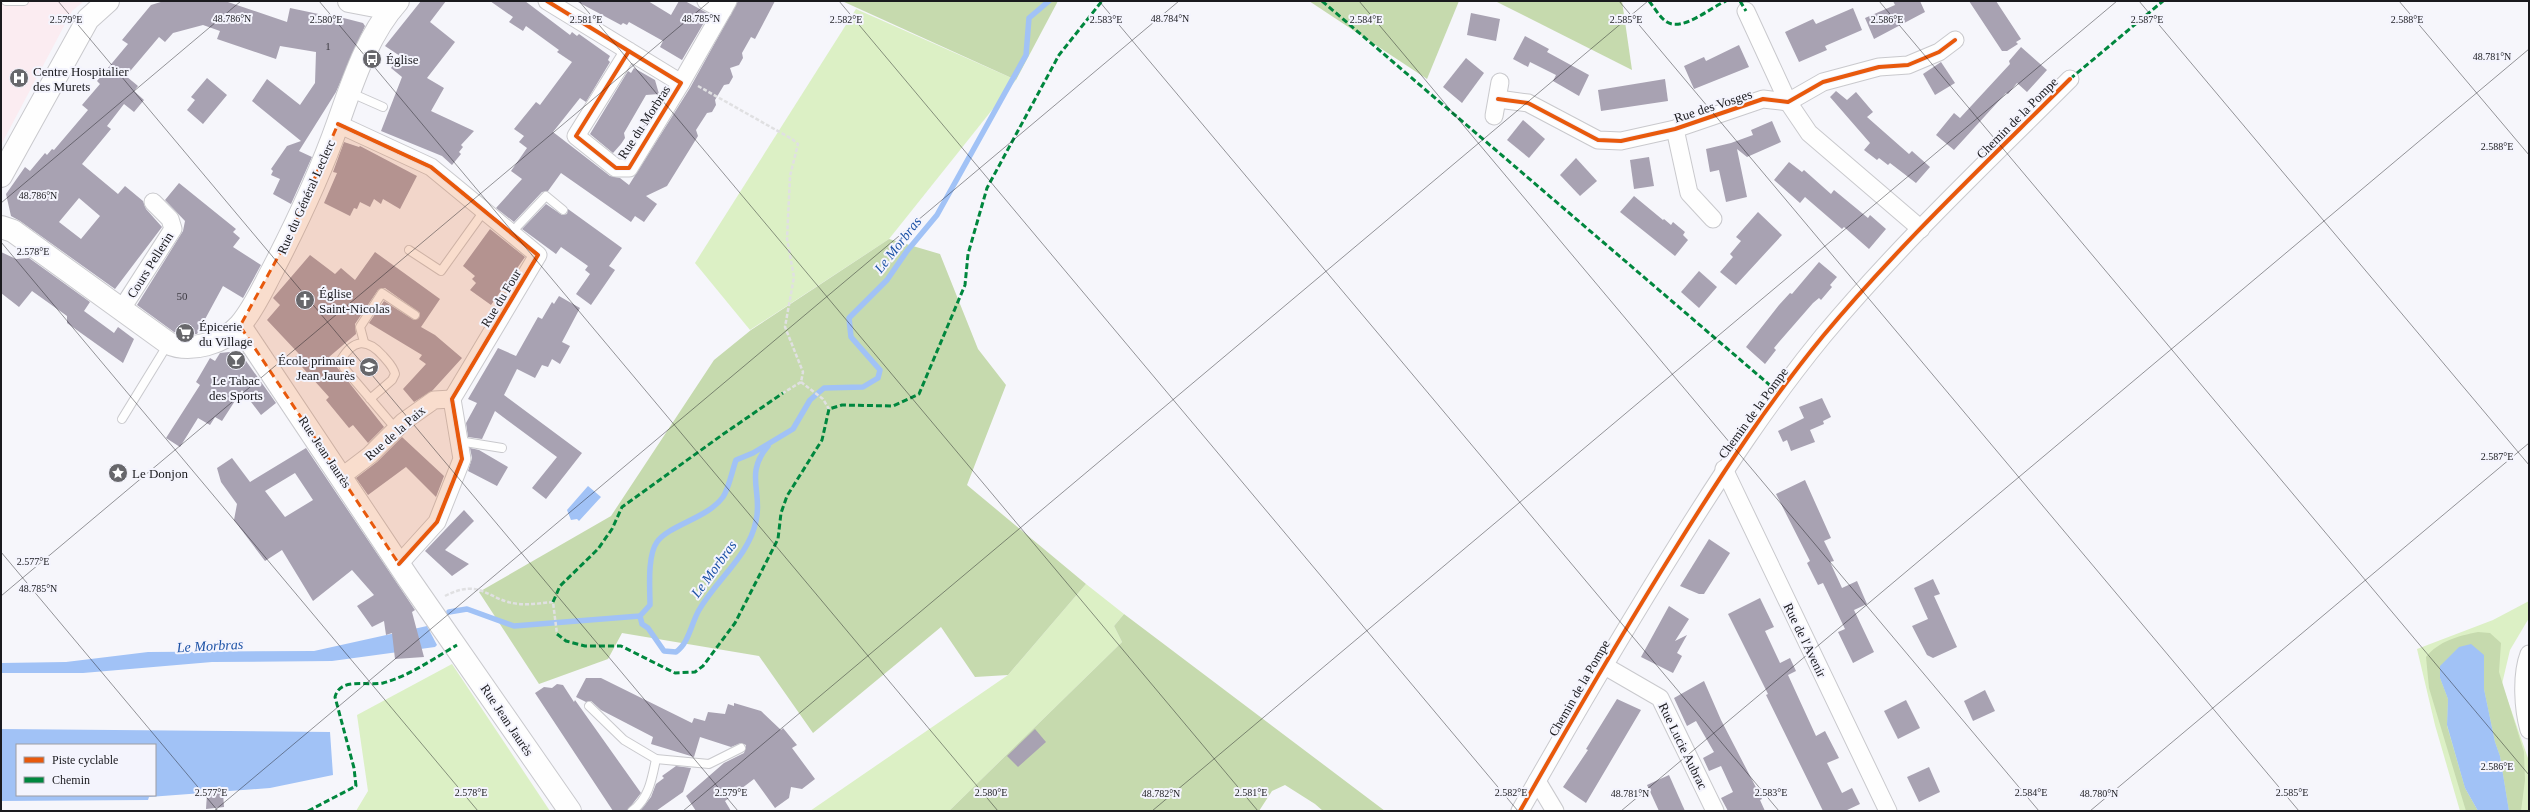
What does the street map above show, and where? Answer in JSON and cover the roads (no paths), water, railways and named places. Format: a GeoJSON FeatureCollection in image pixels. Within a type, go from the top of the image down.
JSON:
{"type":"FeatureCollection","features":[{"type":"Feature","properties":{"kind":"main road"},"geometry":{"type":"LineString","coordinates":[[1,176],[88,20],[108,1]]}},
{"type":"Feature","properties":{"kind":"main road"},"geometry":{"type":"LineString","coordinates":[[349,1],[394,5]]}},
{"type":"Feature","properties":{"kind":"main road","name":"Rue du Général Leclerc"},"geometry":{"type":"LineString","coordinates":[[240,326],[255,303],[290,235],[338,124],[348,91],[361,63],[394,5]]}},
{"type":"Feature","properties":{"kind":"main road"},"geometry":{"type":"LineString","coordinates":[[1,227],[13,231],[121,310],[168,343],[178,348],[193,348],[223,337],[240,326]]}},
{"type":"Feature","properties":{"kind":"main road","name":"Rue Jean Jaurès"},"geometry":{"type":"LineString","coordinates":[[240,326],[399,564],[570,811]]}},
{"type":"Feature","properties":{"kind":"street","name":"Rue du Morbras"},"geometry":{"type":"LineString","coordinates":[[547,1],[628,51],[682,81]]}},
{"type":"Feature","properties":{"kind":"street","name":"Rue du Morbras"},"geometry":{"type":"LineString","coordinates":[[628,51],[576,136],[616,168],[629,168],[726,6],[706,1]]}},
{"type":"Feature","properties":{"kind":"street"},"geometry":{"type":"LineString","coordinates":[[1746,11],[1788,102],[1809,133],[1921,229]]}},
{"type":"Feature","properties":{"kind":"street"},"geometry":{"type":"LineString","coordinates":[[1788,102],[1824,82],[1879,67],[1908,65],[1939,52],[1955,40]]}},
{"type":"Feature","properties":{"kind":"street","name":"Chemin de la Pompe"},"geometry":{"type":"LineString","coordinates":[[1520,811],[1602,665],[1724,469],[1824,336],[1879,272],[2070,79]]}},
{"type":"Feature","properties":{"kind":"street"},"geometry":{"type":"LineString","coordinates":[[1494,116],[1500,82]]}},
{"type":"Feature","properties":{"kind":"street","name":"Rue des Vosges"},"geometry":{"type":"LineString","coordinates":[[1498,99],[1528,103],[1598,140],[1621,141],[1675,129],[1763,99],[1788,102]]}},
{"type":"Feature","properties":{"kind":"street","name":"Rue du Four"},"geometry":{"type":"LineString","coordinates":[[338,124],[431,168],[538,255],[452,399]]}},
{"type":"Feature","properties":{"kind":"street","name":"Rue des Vosges"},"geometry":{"type":"LineString","coordinates":[[1675,129],[1689,193],[1713,219]]}},
{"type":"Feature","properties":{"kind":"street","name":"Cours Pellerin"},"geometry":{"type":"LineString","coordinates":[[121,310],[173,229],[170,219],[153,202]]}},
{"type":"Feature","properties":{"kind":"street"},"geometry":{"type":"LineString","coordinates":[[399,564],[437,522],[462,459],[452,399]]}},
{"type":"Feature","properties":{"kind":"street","name":"Rue de la Paix"},"geometry":{"type":"LineString","coordinates":[[341,477],[370,455],[396,429],[434,400],[452,399]]}},
{"type":"Feature","properties":{"kind":"street","name":"Rue de l'Avenir"},"geometry":{"type":"LineString","coordinates":[[1724,469],[1888,811]]}},
{"type":"Feature","properties":{"kind":"street"},"geometry":{"type":"LineString","coordinates":[[2529,654],[2525,669],[2527,695],[2525,718],[2529,730]]}},
{"type":"Feature","properties":{"kind":"street","name":"Rue Lucie Aubrac"},"geometry":{"type":"LineString","coordinates":[[1602,665],[1660,698],[1714,811]]}},
{"type":"Feature","properties":{"kind":"street"},"geometry":{"type":"LineString","coordinates":[[1537,781],[1556,811]]}},
{"type":"Feature","properties":{"kind":"lane"},"geometry":{"type":"LineString","coordinates":[[6,1],[24,1]]}},
{"type":"Feature","properties":{"kind":"lane"},"geometry":{"type":"LineString","coordinates":[[348,91],[383,107]]}},
{"type":"Feature","properties":{"kind":"lane"},"geometry":{"type":"LineString","coordinates":[[511,233],[546,196],[563,210]]}},
{"type":"Feature","properties":{"kind":"lane"},"geometry":{"type":"LineString","coordinates":[[409,250],[441,271],[484,211]]}},
{"type":"Feature","properties":{"kind":"lane"},"geometry":{"type":"LineString","coordinates":[[364,342],[360,327],[382,293],[415,315]]}},
{"type":"Feature","properties":{"kind":"lane"},"geometry":{"type":"LineString","coordinates":[[370,399],[392,380],[395,374],[393,367],[373,345],[364,342],[357,344],[344,354],[341,360],[344,368],[370,399],[396,429]]}},
{"type":"Feature","properties":{"kind":"lane"},"geometry":{"type":"LineString","coordinates":[[122,420],[168,343]]}},
{"type":"Feature","properties":{"kind":"lane"},"geometry":{"type":"LineString","coordinates":[[459,441],[502,448]]}},
{"type":"Feature","properties":{"kind":"lane"},"geometry":{"type":"LineString","coordinates":[[589,706],[624,740],[656,759],[709,764],[741,748]]}},
{"type":"Feature","properties":{"kind":"lane"},"geometry":{"type":"LineString","coordinates":[[632,811],[649,788],[656,759]]}},
{"type":"Feature","properties":{"kind":"water"},"geometry":{"type":"Polygon","coordinates":[[[588,486],[601,497],[579,521],[577,519],[571,520],[567,510],[588,486]]]}},
{"type":"Feature","properties":{"kind":"water"},"geometry":{"type":"Polygon","coordinates":[[[427,626],[437,645],[435,647],[332,661],[212,662],[83,673],[1,673],[1,663],[66,662],[148,652],[314,651],[427,626]]]}},
{"type":"Feature","properties":{"kind":"water"},"geometry":{"type":"Polygon","coordinates":[[[2471,644],[2484,655],[2484,689],[2495,742],[2500,756],[2509,811],[2478,811],[2465,788],[2447,725],[2448,699],[2440,678],[2440,666],[2459,647],[2471,644]]]}},
{"type":"Feature","properties":{"kind":"water"},"geometry":{"type":"Polygon","coordinates":[[[1,729],[330,732],[333,775],[270,788],[149,797],[148,800],[1,801],[1,729]]]}},
{"type":"Feature","properties":{"kind":"waterway","name":"Le Morbras"},"geometry":{"type":"LineString","coordinates":[[449,612],[467,609],[514,626],[640,616],[650,605],[650,564],[657,542],[670,531],[708,510],[723,497],[729,484],[736,460],[753,453],[793,429],[810,400],[824,388],[863,387],[878,378],[880,370],[851,337],[849,318],[887,280],[907,251],[937,215],[1026,55],[1029,18],[1049,1]]}},
{"type":"Feature","properties":{"kind":"waterway","name":"Le Morbras"},"geometry":{"type":"LineString","coordinates":[[640,616],[642,624],[648,628],[664,651],[676,652],[684,644],[699,610],[739,557],[752,534],[758,511],[756,483],[757,465],[768,446]]}},
{"type":"Feature","properties":{"kind":"place","name":"Église"},"geometry":{"type":"Point","coordinates":[372,59]}},
{"type":"Feature","properties":{"kind":"place","name":"Centre Hospitalier des Murets"},"geometry":{"type":"Point","coordinates":[19,78]}},
{"type":"Feature","properties":{"kind":"place","name":"Église Saint-Nicolas"},"geometry":{"type":"Point","coordinates":[305,300]}},
{"type":"Feature","properties":{"kind":"place","name":"Épicerie du Village"},"geometry":{"type":"Point","coordinates":[185,333]}},
{"type":"Feature","properties":{"kind":"place","name":"Le Tabac des Sports"},"geometry":{"type":"Point","coordinates":[236,360]}},
{"type":"Feature","properties":{"kind":"place","name":"École primaire Jean Jaurès"},"geometry":{"type":"Point","coordinates":[369,367]}},
{"type":"Feature","properties":{"kind":"place","name":"Le Donjon"},"geometry":{"type":"Point","coordinates":[118,473]}}]}
